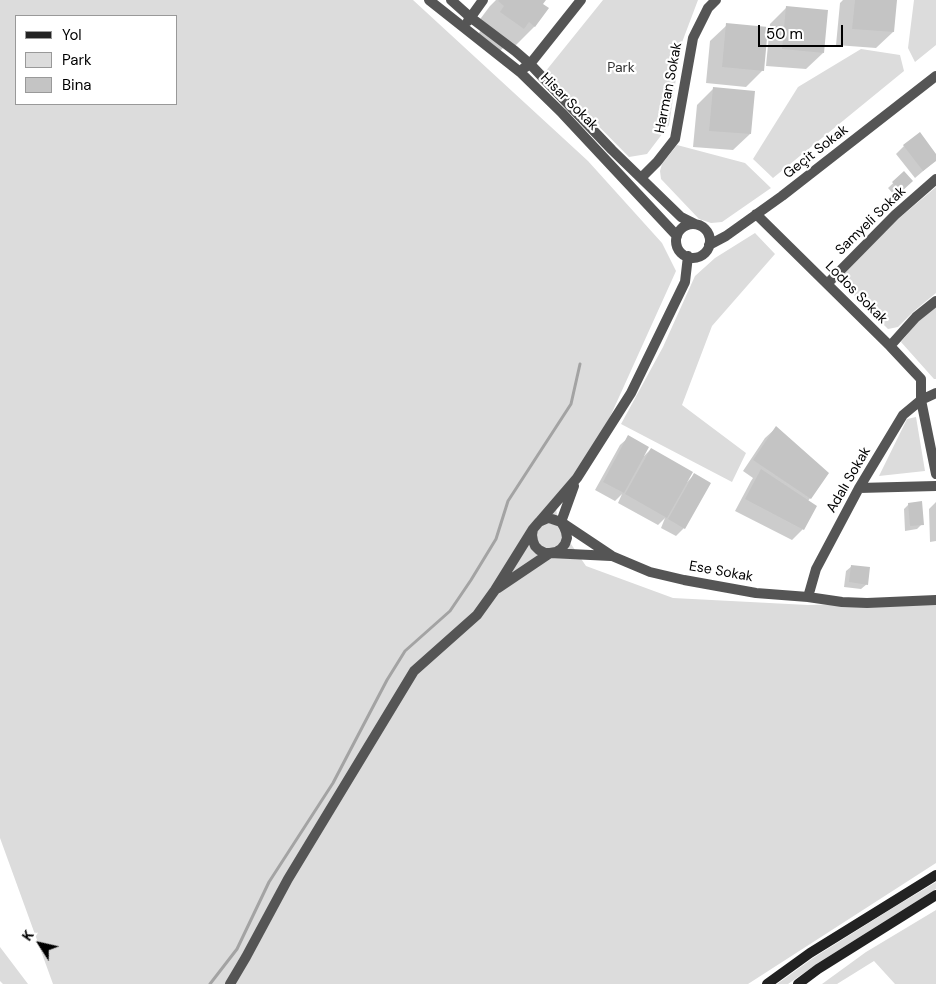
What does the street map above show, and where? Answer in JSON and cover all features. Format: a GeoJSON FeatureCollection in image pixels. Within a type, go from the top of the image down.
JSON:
{"type":"FeatureCollection","features":[{"type":"Feature","properties":{"kind":"main road"},"geometry":{"type":"LineString","coordinates":[[767,984],[810,953],[936,875]]}},
{"type":"Feature","properties":{"kind":"main road"},"geometry":{"type":"LineString","coordinates":[[798,984],[818,969],[936,895]]}},
{"type":"Feature","properties":{"kind":"street","name":"Hisar Sokak"},"geometry":{"type":"LineString","coordinates":[[429,0],[520,72],[562,113],[677,236]]}},
{"type":"Feature","properties":{"kind":"street","name":"Hisar Sokak"},"geometry":{"type":"LineString","coordinates":[[451,0],[530,64],[612,150],[681,217],[695,224]]}},
{"type":"Feature","properties":{"kind":"street"},"geometry":{"type":"LineString","coordinates":[[464,28],[482,0]]}},
{"type":"Feature","properties":{"kind":"street"},"geometry":{"type":"LineString","coordinates":[[520,72],[530,64],[581,0]]}},
{"type":"Feature","properties":{"kind":"street","name":"Harman Sokak"},"geometry":{"type":"LineString","coordinates":[[641,178],[657,162],[675,139],[693,38],[708,8],[716,0]]}},
{"type":"Feature","properties":{"kind":"street","name":"Geçit Sokak"},"geometry":{"type":"LineString","coordinates":[[709,245],[726,236],[782,196],[936,76]]}},
{"type":"Feature","properties":{"kind":"street","name":"Samyeli Sokak"},"geometry":{"type":"LineString","coordinates":[[827,284],[895,215],[936,180]]}},
{"type":"Feature","properties":{"kind":"street","name":"Lodos Sokak"},"geometry":{"type":"LineString","coordinates":[[756,214],[890,346],[920,379],[921,400],[936,474]]}},
{"type":"Feature","properties":{"kind":"street"},"geometry":{"type":"LineString","coordinates":[[695,224],[706,229],[709,234],[709,245],[707,250],[698,256],[688,256],[679,250],[677,236],[685,226],[695,224]]}},
{"type":"Feature","properties":{"kind":"street"},"geometry":{"type":"LineString","coordinates":[[230,984],[288,879],[414,671],[477,615],[536,525],[577,478],[631,393],[685,282],[688,256]]}},
{"type":"Feature","properties":{"kind":"street"},"geometry":{"type":"LineString","coordinates":[[890,346],[916,317],[936,301]]}},
{"type":"Feature","properties":{"kind":"street","name":"Adalı Sokak"},"geometry":{"type":"LineString","coordinates":[[808,597],[816,569],[859,488],[903,415],[921,400],[936,393]]}},
{"type":"Feature","properties":{"kind":"street"},"geometry":{"type":"LineString","coordinates":[[561,522],[577,478]]}},
{"type":"Feature","properties":{"kind":"street"},"geometry":{"type":"LineString","coordinates":[[859,488],[936,486]]}},
{"type":"Feature","properties":{"kind":"street"},"geometry":{"type":"LineString","coordinates":[[495,590],[550,553],[561,549],[565,544],[566,532],[561,522],[552,519],[543,520],[536,525],[532,535],[535,546],[539,550],[545,553],[550,553],[612,556]]}},
{"type":"Feature","properties":{"kind":"street","name":"Ese Sokak"},"geometry":{"type":"LineString","coordinates":[[561,522],[612,556],[650,572],[684,580],[756,593],[842,602],[936,600]]}},
{"type":"Feature","properties":{"kind":"green space"},"geometry":{"type":"Polygon","coordinates":[[[0,0],[413,0],[588,161],[662,243],[676,271],[610,417],[556,507],[558,525],[586,566],[673,598],[808,605],[936,602],[936,863],[748,984],[53,984],[0,838],[0,0]]]}},
{"type":"Feature","properties":{"kind":"green space","name":"Park"},"geometry":{"type":"Polygon","coordinates":[[[603,0],[698,0],[681,45],[669,125],[647,154],[629,157],[545,72],[603,0]]]}},
{"type":"Feature","properties":{"kind":"green space"},"geometry":{"type":"Polygon","coordinates":[[[914,0],[936,0],[936,45],[915,62],[908,48],[914,0]]]}},
{"type":"Feature","properties":{"kind":"green space"},"geometry":{"type":"Polygon","coordinates":[[[861,49],[900,55],[904,71],[773,178],[753,159],[798,87],[861,49]]]}},
{"type":"Feature","properties":{"kind":"green space"},"geometry":{"type":"Polygon","coordinates":[[[677,145],[745,163],[771,188],[722,222],[711,223],[699,219],[661,179],[660,171],[662,164],[677,145]]]}},
{"type":"Feature","properties":{"kind":"green space"},"geometry":{"type":"Polygon","coordinates":[[[936,187],[936,293],[898,327],[888,329],[840,281],[841,275],[897,220],[936,187]]]}},
{"type":"Feature","properties":{"kind":"green space"},"geometry":{"type":"Polygon","coordinates":[[[755,233],[775,254],[712,326],[682,405],[746,453],[732,482],[621,424],[663,347],[695,276],[715,258],[755,233]]]}},
{"type":"Feature","properties":{"kind":"green space"},"geometry":{"type":"Polygon","coordinates":[[[936,306],[936,379],[934,379],[901,342],[920,319],[936,306]]]}},
{"type":"Feature","properties":{"kind":"green space"},"geometry":{"type":"Polygon","coordinates":[[[916,417],[925,471],[879,476],[907,419],[916,417]]]}},
{"type":"Feature","properties":{"kind":"green space"},"geometry":{"type":"Polygon","coordinates":[[[936,882],[936,889],[788,984],[777,984],[813,958],[936,882]]]}},
{"type":"Feature","properties":{"kind":"green space"},"geometry":{"type":"Polygon","coordinates":[[[936,910],[936,984],[895,984],[874,961],[837,984],[822,984],[866,952],[936,910]]]}},
{"type":"Feature","properties":{"kind":"green space"},"geometry":{"type":"Polygon","coordinates":[[[0,947],[28,984],[3,984],[0,981],[0,947]]]}},
{"type":"Feature","properties":{"kind":"building"},"geometry":{"type":"Polygon","coordinates":[[[499,0],[546,0],[543,4],[549,8],[535,27],[529,22],[524,29],[500,12],[504,6],[499,0]]]}},
{"type":"Feature","properties":{"kind":"building"},"geometry":{"type":"Polygon","coordinates":[[[855,0],[897,0],[894,32],[852,29],[855,0]]]}},
{"type":"Feature","properties":{"kind":"building"},"geometry":{"type":"Polygon","coordinates":[[[786,6],[828,10],[824,53],[782,49],[786,6]]]}},
{"type":"Feature","properties":{"kind":"building"},"geometry":{"type":"Polygon","coordinates":[[[726,23],[768,27],[764,71],[722,67],[726,23]]]}},
{"type":"Feature","properties":{"kind":"building"},"geometry":{"type":"Polygon","coordinates":[[[713,87],[755,91],[751,134],[709,131],[713,87]]]}},
{"type":"Feature","properties":{"kind":"building"},"geometry":{"type":"Polygon","coordinates":[[[920,132],[936,154],[936,161],[923,171],[903,145],[920,132]]]}},
{"type":"Feature","properties":{"kind":"building"},"geometry":{"type":"Polygon","coordinates":[[[904,171],[913,181],[901,192],[892,182],[904,171]]]}},
{"type":"Feature","properties":{"kind":"building"},"geometry":{"type":"Polygon","coordinates":[[[776,426],[829,473],[811,499],[753,460],[776,426]]]}},
{"type":"Feature","properties":{"kind":"building"},"geometry":{"type":"Polygon","coordinates":[[[628,435],[649,447],[624,493],[603,482],[628,435]]]}},
{"type":"Feature","properties":{"kind":"building"},"geometry":{"type":"Polygon","coordinates":[[[651,448],[693,472],[667,518],[625,494],[651,448]]]}},
{"type":"Feature","properties":{"kind":"building"},"geometry":{"type":"Polygon","coordinates":[[[761,469],[817,506],[804,530],[745,499],[761,469]]]}},
{"type":"Feature","properties":{"kind":"building"},"geometry":{"type":"Polygon","coordinates":[[[694,473],[711,483],[685,529],[668,519],[694,473]]]}},
{"type":"Feature","properties":{"kind":"building"},"geometry":{"type":"Polygon","coordinates":[[[922,501],[924,525],[910,526],[908,503],[922,501]]]}},
{"type":"Feature","properties":{"kind":"building"},"geometry":{"type":"Polygon","coordinates":[[[851,565],[870,567],[868,585],[849,582],[851,565]]]}},
{"type":"Feature","properties":{"kind":"waterway"},"geometry":{"type":"LineString","coordinates":[[210,984],[237,949],[269,882],[333,783],[387,680],[405,651],[450,611],[496,539],[508,501],[571,404],[580,364]]}}]}
